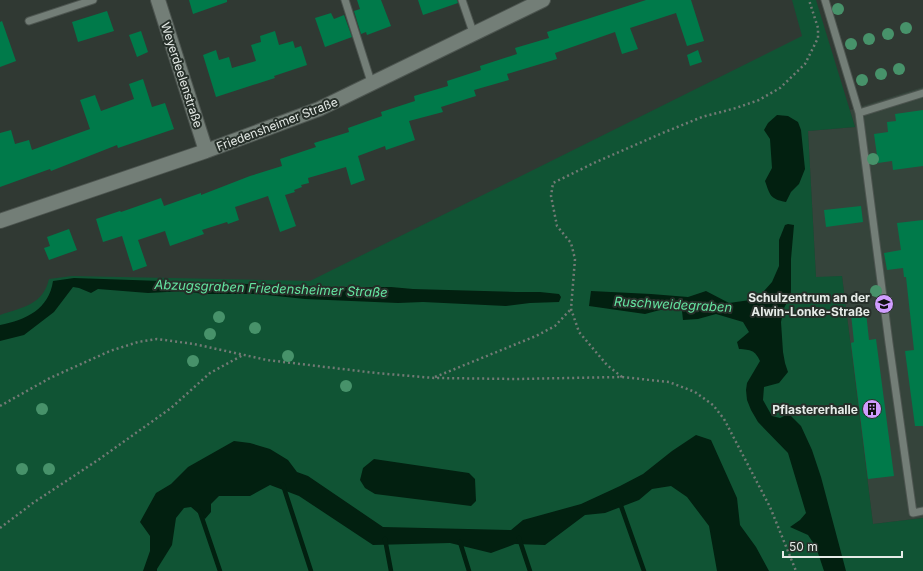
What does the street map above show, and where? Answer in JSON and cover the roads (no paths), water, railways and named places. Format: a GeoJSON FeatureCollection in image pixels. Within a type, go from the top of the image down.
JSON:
{"type":"FeatureCollection","features":[{"type":"Feature","properties":{"kind":"street","name":"Weyerdeelenstraße"},"geometry":{"type":"LineString","coordinates":[[158,0],[206,151]]}},
{"type":"Feature","properties":{"kind":"street","name":"Friedensheimer Straße"},"geometry":{"type":"LineString","coordinates":[[0,221],[206,151],[320,109],[372,85],[543,0]]}},
{"type":"Feature","properties":{"kind":"lane"},"geometry":{"type":"LineString","coordinates":[[29,21],[93,0]]}},
{"type":"Feature","properties":{"kind":"lane"},"geometry":{"type":"LineString","coordinates":[[345,0],[372,85]]}},
{"type":"Feature","properties":{"kind":"lane"},"geometry":{"type":"LineString","coordinates":[[462,0],[474,35]]}},
{"type":"Feature","properties":{"kind":"lane"},"geometry":{"type":"LineString","coordinates":[[825,0],[859,113],[913,513],[923,511]]}},
{"type":"Feature","properties":{"kind":"lane"},"geometry":{"type":"LineString","coordinates":[[859,113],[923,94]]}},
{"type":"Feature","properties":{"kind":"water"},"geometry":{"type":"Polygon","coordinates":[[[777,115],[788,116],[798,122],[801,130],[805,169],[799,184],[791,192],[786,202],[771,196],[765,181],[772,168],[770,139],[764,130],[768,123],[777,115]]]}},
{"type":"Feature","properties":{"kind":"water","name":"Ruschweidegraben"},"geometry":{"type":"Polygon","coordinates":[[[785,225],[794,225],[791,259],[791,295],[784,308],[781,322],[783,352],[788,372],[779,383],[764,387],[763,400],[772,416],[780,418],[786,415],[791,416],[801,426],[812,450],[821,477],[846,571],[824,571],[816,547],[808,535],[790,527],[800,520],[806,513],[788,453],[758,422],[747,400],[747,383],[760,361],[752,351],[739,349],[737,342],[749,332],[743,322],[716,314],[698,319],[683,320],[682,311],[675,306],[645,314],[589,306],[591,291],[688,297],[706,291],[729,303],[757,299],[772,282],[779,266],[779,240],[785,225]]]}},
{"type":"Feature","properties":{"kind":"water","name":"Abzugsgraben Friedensheimer Straße"},"geometry":{"type":"Polygon","coordinates":[[[74,278],[540,292],[559,294],[561,297],[559,302],[506,306],[305,299],[257,294],[203,294],[185,291],[148,293],[98,289],[91,293],[73,287],[54,312],[24,335],[0,341],[0,325],[19,320],[35,312],[47,299],[51,291],[53,281],[74,278]]]}},
{"type":"Feature","properties":{"kind":"water"},"geometry":{"type":"Polygon","coordinates":[[[696,435],[711,440],[737,498],[740,525],[756,547],[769,571],[717,571],[709,526],[687,497],[671,486],[652,489],[639,500],[605,513],[585,515],[545,545],[515,544],[491,553],[450,543],[373,545],[299,496],[270,485],[250,496],[219,496],[211,504],[211,512],[205,519],[191,507],[184,508],[176,518],[172,545],[157,571],[143,571],[150,551],[150,536],[140,522],[156,493],[171,484],[188,467],[234,441],[250,443],[270,449],[288,460],[297,472],[308,476],[383,527],[511,530],[523,520],[581,504],[620,486],[643,474],[672,451],[696,435]]]}},
{"type":"Feature","properties":{"kind":"water"},"geometry":{"type":"Polygon","coordinates":[[[374,459],[469,473],[475,479],[476,501],[471,506],[375,494],[365,488],[360,480],[363,468],[374,459]]]}},
{"type":"Feature","properties":{"kind":"waterway"},"geometry":{"type":"LineString","coordinates":[[283,485],[311,571]]}},
{"type":"Feature","properties":{"kind":"waterway"},"geometry":{"type":"LineString","coordinates":[[618,503],[620,503],[644,571]]}},
{"type":"Feature","properties":{"kind":"waterway"},"geometry":{"type":"LineString","coordinates":[[200,512],[220,571]]}},
{"type":"Feature","properties":{"kind":"waterway"},"geometry":{"type":"LineString","coordinates":[[519,538],[530,571]]}},
{"type":"Feature","properties":{"kind":"waterway"},"geometry":{"type":"LineString","coordinates":[[385,539],[391,571]]}},
{"type":"Feature","properties":{"kind":"waterway"},"geometry":{"type":"LineString","coordinates":[[460,542],[469,571]]}},
{"type":"Feature","properties":{"kind":"place","name":"Schulzentrum an der Alwin-Lonke-Straße"},"geometry":{"type":"Point","coordinates":[884,304]}},
{"type":"Feature","properties":{"kind":"place","name":"Pflastererhalle"},"geometry":{"type":"Point","coordinates":[872,409]}}]}
